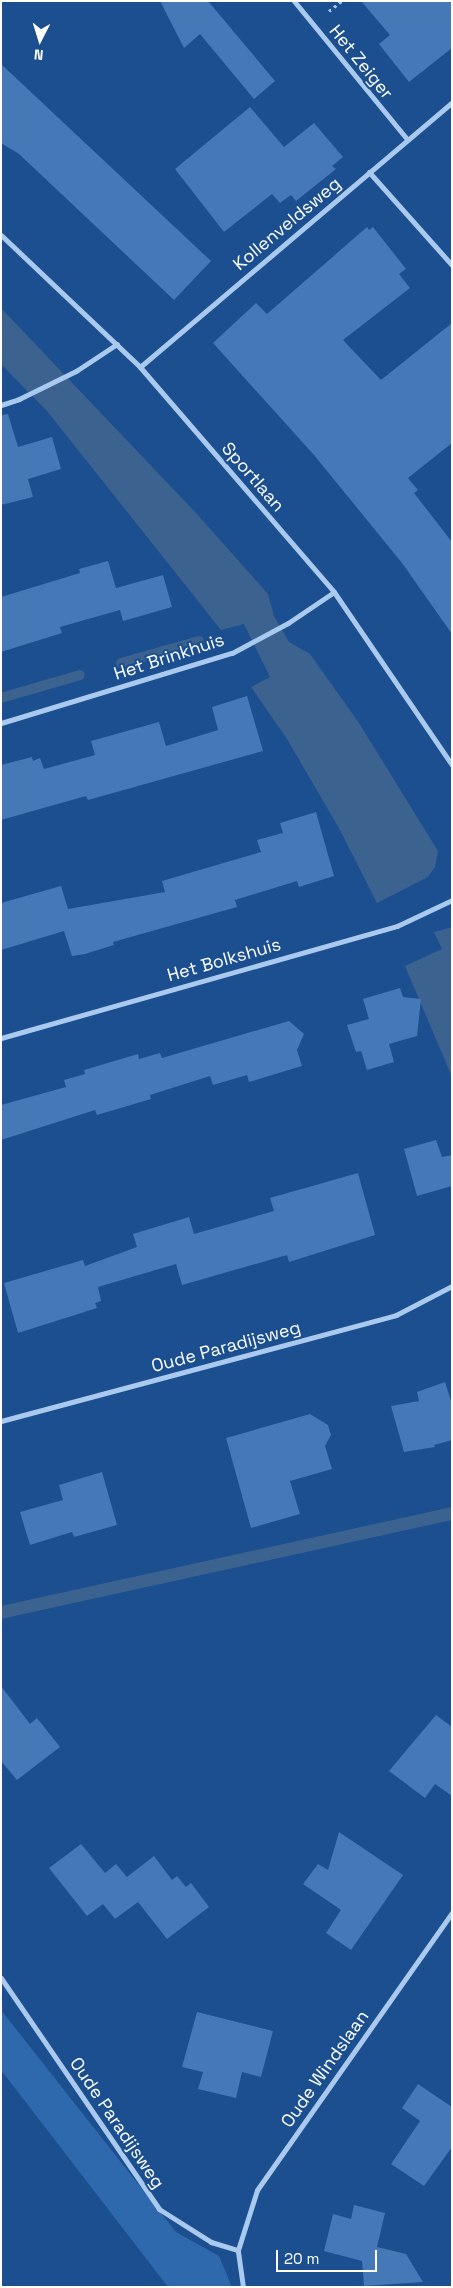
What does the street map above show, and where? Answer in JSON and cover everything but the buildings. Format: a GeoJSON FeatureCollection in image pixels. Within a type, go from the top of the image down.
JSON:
{"type":"FeatureCollection","features":[{"type":"Feature","properties":{"kind":"street","name":"Het Zeiger"},"geometry":{"type":"LineString","coordinates":[[294,1],[407,139]]}},
{"type":"Feature","properties":{"kind":"street","name":"Kollenveldsweg"},"geometry":{"type":"LineString","coordinates":[[140,367],[452,102]]}},
{"type":"Feature","properties":{"kind":"street"},"geometry":{"type":"LineString","coordinates":[[369,172],[452,266]]}},
{"type":"Feature","properties":{"kind":"street","name":"Sportlaan"},"geometry":{"type":"LineString","coordinates":[[1,235],[140,367],[334,592],[452,765]]}},
{"type":"Feature","properties":{"kind":"street"},"geometry":{"type":"LineString","coordinates":[[1,405],[19,399],[76,371],[117,344]]}},
{"type":"Feature","properties":{"kind":"street","name":"Het Brinkhuis"},"geometry":{"type":"LineString","coordinates":[[1,723],[232,653],[288,623],[334,592]]}},
{"type":"Feature","properties":{"kind":"street","name":"Het Bolkshuis"},"geometry":{"type":"LineString","coordinates":[[1,1038],[397,926],[452,900]]}},
{"type":"Feature","properties":{"kind":"street","name":"Oude Paradijsweg"},"geometry":{"type":"LineString","coordinates":[[1,1421],[396,1315],[452,1286]]}},
{"type":"Feature","properties":{"kind":"street","name":"Oude Windslaan"},"geometry":{"type":"LineString","coordinates":[[238,2250],[257,2190],[452,1912]]}},
{"type":"Feature","properties":{"kind":"street","name":"Oude Paradijsweg"},"geometry":{"type":"LineString","coordinates":[[1,1978],[159,2209],[211,2242],[238,2250]]}},
{"type":"Feature","properties":{"kind":"street"},"geometry":{"type":"LineString","coordinates":[[238,2250],[243,2287]]}},
{"type":"Feature","properties":{"kind":"shaded area"},"geometry":{"type":"Polygon","coordinates":[[[1,308],[196,513],[268,594],[274,616],[289,642],[310,654],[359,723],[438,851],[435,867],[428,877],[377,903],[340,830],[287,739],[251,687],[270,677],[244,624],[221,630],[47,411],[1,364],[1,308]]]}},
{"type":"Feature","properties":{"kind":"shaded area"},"geometry":{"type":"Polygon","coordinates":[[[452,927],[452,1077],[405,966],[442,949],[434,932],[452,927]]]}},
{"type":"Feature","properties":{"kind":"shaded area"},"geometry":{"type":"Polygon","coordinates":[[[452,1507],[452,1520],[1,1619],[1,1606],[452,1507]]]}},
{"type":"Feature","properties":{"kind":"shaded area"},"geometry":{"type":"Polygon","coordinates":[[[1,2010],[176,2232],[219,2256],[232,2287],[168,2287],[1,2070],[1,2010]]]}},
{"type":"Feature","properties":{"kind":"waterway"},"geometry":{"type":"LineString","coordinates":[[121,663],[199,641]]}},
{"type":"Feature","properties":{"kind":"waterway"},"geometry":{"type":"LineString","coordinates":[[1,698],[80,675]]}}]}
